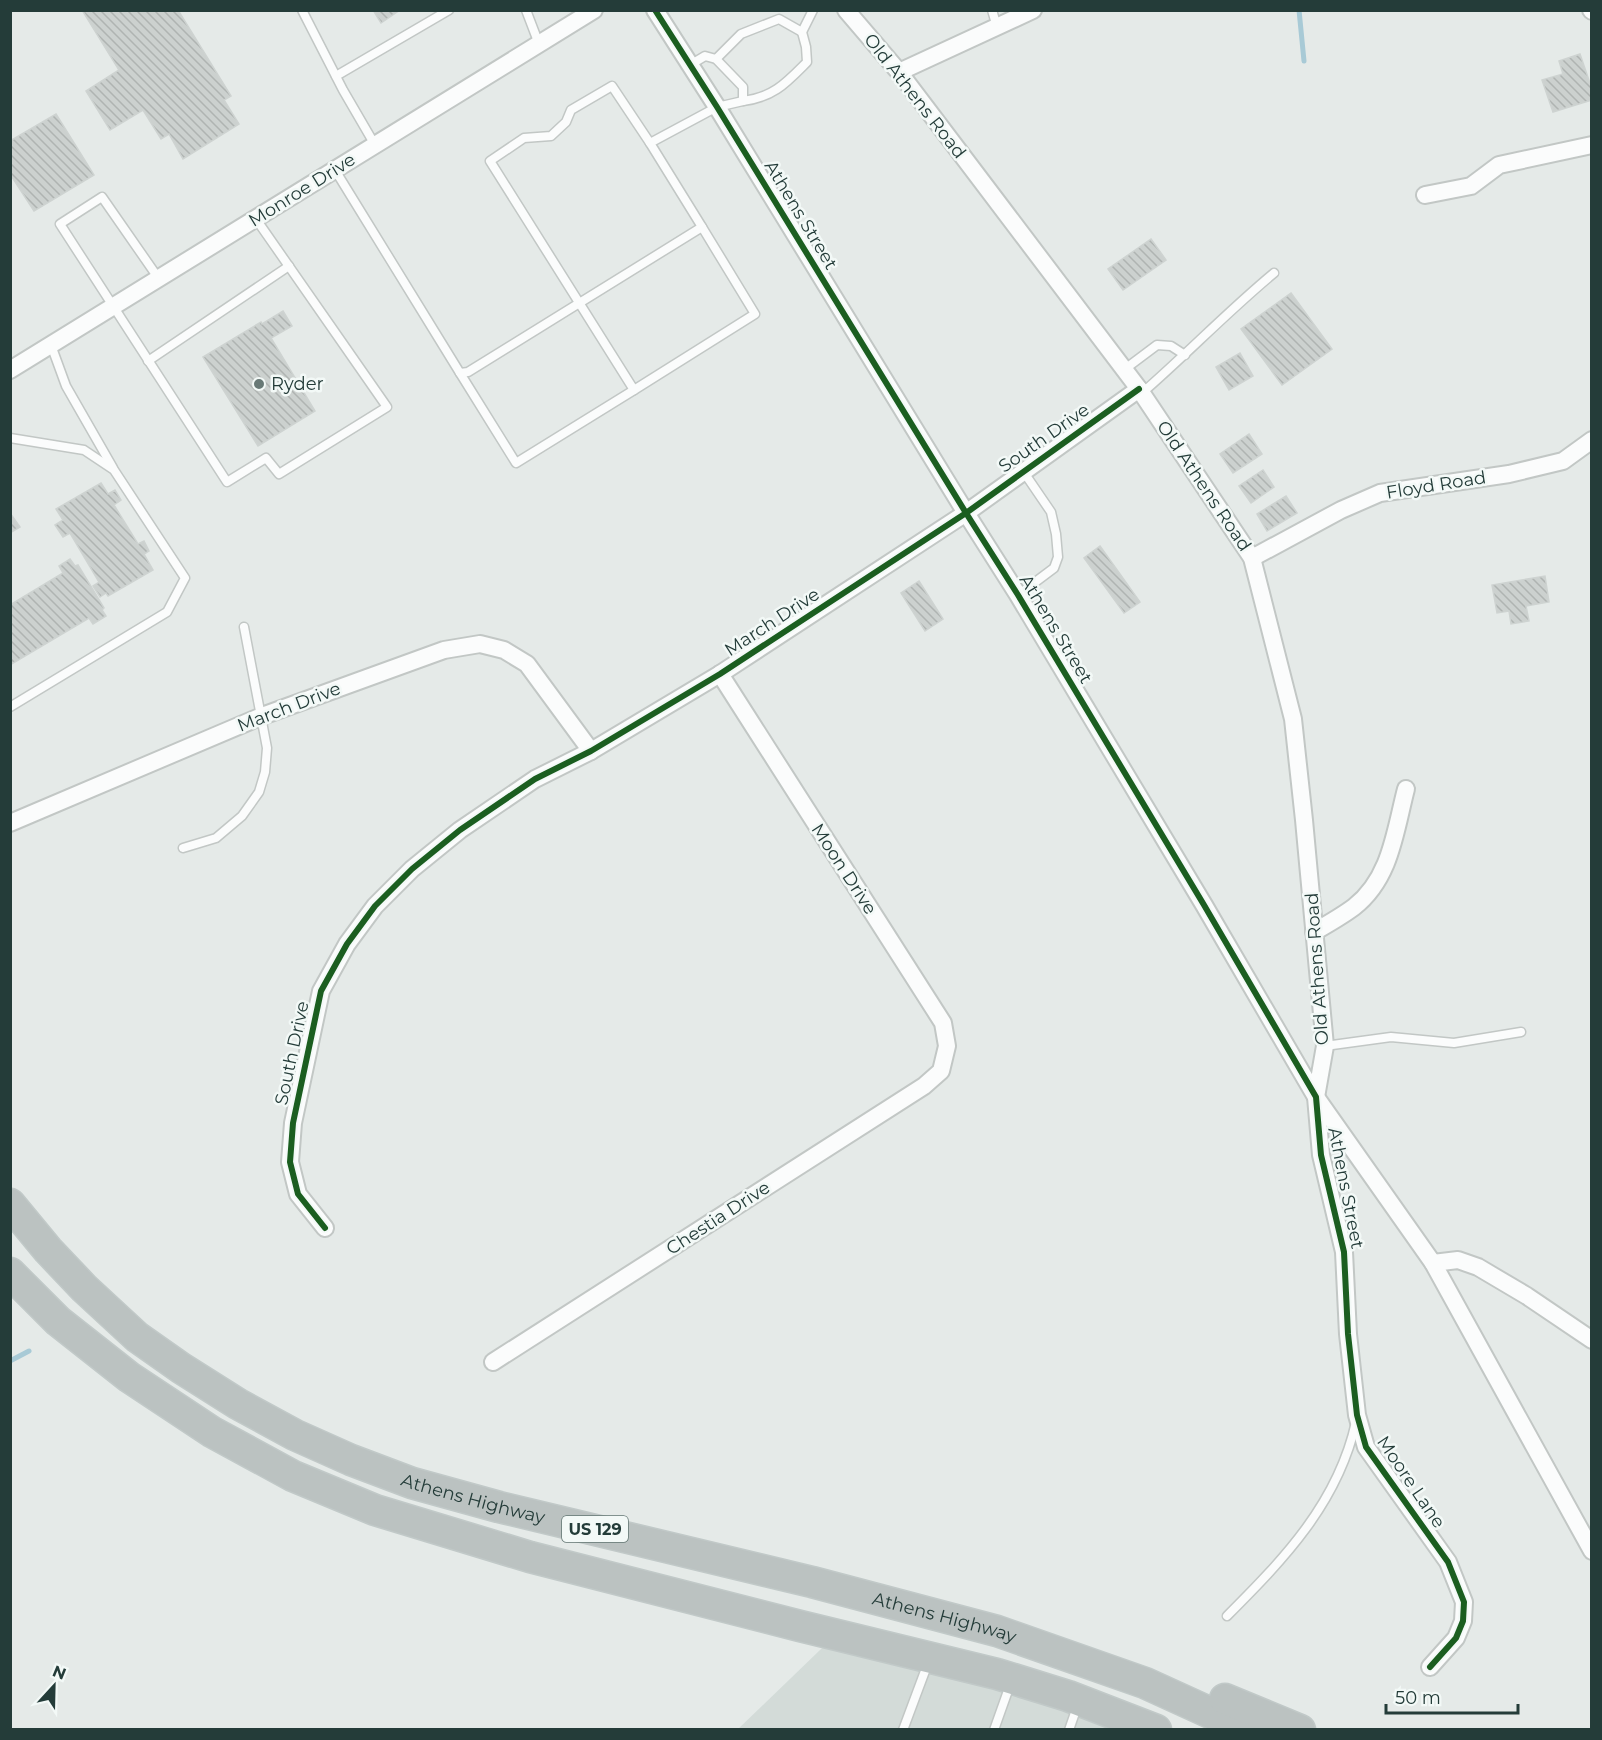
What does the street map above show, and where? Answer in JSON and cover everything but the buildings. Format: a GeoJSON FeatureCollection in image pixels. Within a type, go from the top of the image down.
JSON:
{"type":"FeatureCollection","features":[{"type":"Feature","properties":{"kind":"highway","name":"Athens Highway"},"geometry":{"type":"LineString","coordinates":[[10,1204],[84,1288],[137,1337],[238,1404],[351,1460],[412,1483],[499,1507],[812,1582],[997,1631],[1146,1683],[1248,1730]]}},
{"type":"Feature","properties":{"kind":"highway","name":"Athens Highway"},"geometry":{"type":"LineString","coordinates":[[10,1273],[58,1321],[129,1377],[212,1432],[293,1476],[355,1502],[446,1533],[531,1557],[1012,1679],[1156,1730]]}},
{"type":"Feature","properties":{"kind":"highway"},"geometry":{"type":"LineString","coordinates":[[1076,1657],[1147,1667],[1300,1730]]}},
{"type":"Feature","properties":{"kind":"street","name":"Monroe Drive"},"geometry":{"type":"LineString","coordinates":[[10,370],[594,10]]}},
{"type":"Feature","properties":{"kind":"street","name":"Athens Street"},"geometry":{"type":"LineString","coordinates":[[655,10],[1018,595],[1316,1096],[1321,1155],[1344,1252],[1346,1296]]}},
{"type":"Feature","properties":{"kind":"street","name":"Old Athens Road"},"geometry":{"type":"LineString","coordinates":[[846,10],[899,72],[1125,369],[1252,558],[1293,719],[1325,1046],[1316,1096]]}},
{"type":"Feature","properties":{"kind":"street"},"geometry":{"type":"LineString","coordinates":[[899,72],[1033,10]]}},
{"type":"Feature","properties":{"kind":"street"},"geometry":{"type":"LineString","coordinates":[[1425,195],[1471,186],[1499,165],[1592,145]]}},
{"type":"Feature","properties":{"kind":"street","name":"South Drive"},"geometry":{"type":"LineString","coordinates":[[966,513],[1140,391]]}},
{"type":"Feature","properties":{"kind":"street","name":"Floyd Road"},"geometry":{"type":"LineString","coordinates":[[1252,558],[1341,510],[1380,493],[1509,474],[1563,461],[1592,440]]}},
{"type":"Feature","properties":{"kind":"street","name":"March Drive"},"geometry":{"type":"LineString","coordinates":[[10,823],[262,716],[444,650],[480,644],[504,650],[527,664],[591,751],[720,674],[966,513]]}},
{"type":"Feature","properties":{"kind":"street","name":"Moon Drive"},"geometry":{"type":"LineString","coordinates":[[720,674],[943,1023],[947,1046],[941,1071]]}},
{"type":"Feature","properties":{"kind":"street","name":"South Drive"},"geometry":{"type":"LineString","coordinates":[[325,1228],[298,1194],[290,1162],[293,1123],[321,991],[347,944],[375,906],[412,868],[460,830],[535,779],[591,751]]}},
{"type":"Feature","properties":{"kind":"street"},"geometry":{"type":"LineString","coordinates":[[1314,932],[1355,906],[1378,881],[1388,862],[1406,789]]}},
{"type":"Feature","properties":{"kind":"street","name":"Chestia Drive"},"geometry":{"type":"LineString","coordinates":[[493,1362],[924,1086],[941,1071]]}},
{"type":"Feature","properties":{"kind":"street"},"geometry":{"type":"LineString","coordinates":[[1316,1096],[1433,1263],[1592,1551]]}},
{"type":"Feature","properties":{"kind":"street"},"geometry":{"type":"LineString","coordinates":[[1433,1263],[1458,1260],[1478,1267],[1527,1296],[1592,1340]]}},
{"type":"Feature","properties":{"kind":"street","name":"Moore Lane"},"geometry":{"type":"LineString","coordinates":[[1346,1296],[1357,1415],[1366,1447],[1448,1562],[1464,1602],[1463,1621],[1455,1638],[1430,1667]]}},
{"type":"Feature","properties":{"kind":"lane"},"geometry":{"type":"LineString","coordinates":[[302,10],[375,145]]}},
{"type":"Feature","properties":{"kind":"lane"},"geometry":{"type":"LineString","coordinates":[[336,76],[449,10]]}},
{"type":"Feature","properties":{"kind":"lane"},"geometry":{"type":"LineString","coordinates":[[526,10],[539,44]]}},
{"type":"Feature","properties":{"kind":"lane"},"geometry":{"type":"LineString","coordinates":[[650,143],[717,107],[760,98],[781,88],[807,63],[802,32],[813,10]]}},
{"type":"Feature","properties":{"kind":"lane"},"geometry":{"type":"LineString","coordinates":[[992,10],[996,27]]}},
{"type":"Feature","properties":{"kind":"lane"},"geometry":{"type":"LineString","coordinates":[[716,59],[741,34],[779,19],[802,32]]}},
{"type":"Feature","properties":{"kind":"lane"},"geometry":{"type":"LineString","coordinates":[[690,65],[705,56],[716,59],[742,87],[743,101]]}},
{"type":"Feature","properties":{"kind":"lane"},"geometry":{"type":"LineString","coordinates":[[335,170],[516,463],[634,390],[755,314],[650,143],[612,86],[571,110],[566,122],[551,136],[524,138],[490,161],[634,390]]}},
{"type":"Feature","properties":{"kind":"lane"},"geometry":{"type":"LineString","coordinates":[[159,279],[102,197],[60,224],[227,482],[266,458],[279,474],[387,407],[256,219]]}},
{"type":"Feature","properties":{"kind":"lane"},"geometry":{"type":"LineString","coordinates":[[460,373],[468,372],[581,304],[702,227]]}},
{"type":"Feature","properties":{"kind":"lane"},"geometry":{"type":"LineString","coordinates":[[148,361],[289,266]]}},
{"type":"Feature","properties":{"kind":"lane"},"geometry":{"type":"LineString","coordinates":[[1140,391],[1185,356],[1232,308],[1274,273]]}},
{"type":"Feature","properties":{"kind":"lane"},"geometry":{"type":"LineString","coordinates":[[10,707],[167,612],[184,578],[114,470],[66,386],[51,345]]}},
{"type":"Feature","properties":{"kind":"lane"},"geometry":{"type":"LineString","coordinates":[[1125,369],[1157,345],[1171,346],[1185,356]]}},
{"type":"Feature","properties":{"kind":"lane"},"geometry":{"type":"LineString","coordinates":[[10,438],[84,450],[114,470]]}},
{"type":"Feature","properties":{"kind":"lane"},"geometry":{"type":"LineString","coordinates":[[1018,595],[1054,568],[1058,557],[1051,512],[1023,471]]}},
{"type":"Feature","properties":{"kind":"lane"},"geometry":{"type":"LineString","coordinates":[[183,848],[216,838],[242,816],[260,792],[267,748],[244,627]]}},
{"type":"Feature","properties":{"kind":"lane"},"geometry":{"type":"LineString","coordinates":[[1325,1046],[1391,1037],[1455,1043],[1521,1032]]}},
{"type":"Feature","properties":{"kind":"lane"},"geometry":{"type":"LineString","coordinates":[[1227,1617],[1271,1572],[1298,1540],[1333,1488],[1350,1445],[1357,1415]]}},
{"type":"Feature","properties":{"kind":"lane"},"geometry":{"type":"LineString","coordinates":[[903,1730],[930,1657]]}},
{"type":"Feature","properties":{"kind":"lane"},"geometry":{"type":"LineString","coordinates":[[994,1730],[1012,1679]]}},
{"type":"Feature","properties":{"kind":"lane"},"geometry":{"type":"LineString","coordinates":[[1069,1730],[1079,1701]]}},
{"type":"Feature","properties":{"kind":"shaded area"},"geometry":{"type":"Polygon","coordinates":[[[849,1622],[1112,1705],[1164,1730],[737,1730],[849,1622]]]}},
{"type":"Feature","properties":{"kind":"waterway"},"geometry":{"type":"LineString","coordinates":[[1299,10],[1304,61]]}},
{"type":"Feature","properties":{"kind":"waterway"},"geometry":{"type":"LineString","coordinates":[[10,1361],[29,1351]]}},
{"type":"Feature","properties":{"kind":"cycle path"},"geometry":{"type":"LineString","coordinates":[[655,10],[1018,595],[1316,1097],[1321,1155],[1344,1252],[1348,1334],[1357,1415],[1366,1447],[1448,1562],[1464,1602],[1463,1621],[1456,1638],[1430,1667]]}},
{"type":"Feature","properties":{"kind":"cycle path"},"geometry":{"type":"LineString","coordinates":[[325,1228],[298,1194],[290,1162],[293,1123],[321,991],[347,944],[375,906],[412,869],[460,830],[535,779],[591,751],[720,674],[966,513],[1139,389]]}},
{"type":"Feature","properties":{"kind":"place","name":"Ryder"},"geometry":{"type":"Point","coordinates":[259,384]}}]}
